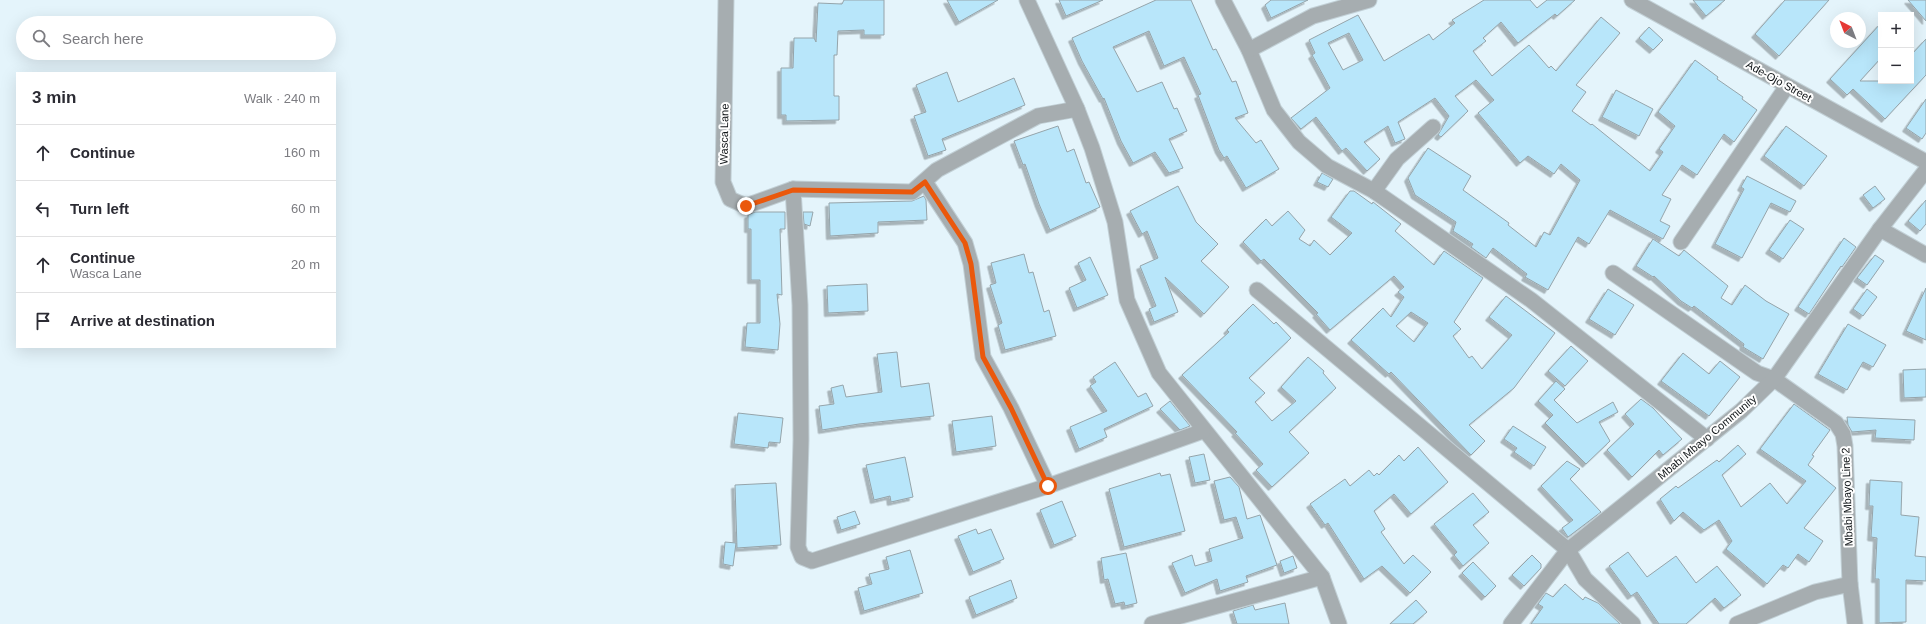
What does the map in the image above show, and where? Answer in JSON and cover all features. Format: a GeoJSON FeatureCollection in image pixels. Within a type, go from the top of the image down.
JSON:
{"type":"FeatureCollection","features":[{"type":"Feature","properties":{"kind":"street","name":"Wasca Lane"},"geometry":{"type":"LineString","coordinates":[[726,0],[723,182],[730,199],[746,206],[793,190],[912,192],[937,170],[1038,116],[1077,109]]}},
{"type":"Feature","properties":{"kind":"street"},"geometry":{"type":"LineString","coordinates":[[1027,0],[1077,109],[1092,148],[1115,222],[1127,300],[1158,373],[1203,431],[1322,577],[1339,624]]}},
{"type":"Feature","properties":{"kind":"street"},"geometry":{"type":"LineString","coordinates":[[1223,0],[1249,50],[1274,110],[1300,142],[1327,166],[1374,191],[1531,300],[1707,439]]}},
{"type":"Feature","properties":{"kind":"street"},"geometry":{"type":"LineString","coordinates":[[1249,50],[1313,16],[1369,0]]}},
{"type":"Feature","properties":{"kind":"street","name":"Ade-Ojo Street"},"geometry":{"type":"LineString","coordinates":[[1632,0],[1926,162]]}},
{"type":"Feature","properties":{"kind":"street"},"geometry":{"type":"LineString","coordinates":[[1680,242],[1788,86]]}},
{"type":"Feature","properties":{"kind":"street"},"geometry":{"type":"LineString","coordinates":[[1374,191],[1398,160],[1433,127]]}},
{"type":"Feature","properties":{"kind":"street","name":"Mbabi Mbayo Community"},"geometry":{"type":"LineString","coordinates":[[1510,624],[1568,550],[1741,411],[1774,379],[1880,229],[1926,170]]}},
{"type":"Feature","properties":{"kind":"street"},"geometry":{"type":"LineString","coordinates":[[925,182],[965,243],[971,264],[983,357],[1011,408],[1048,486]]}},
{"type":"Feature","properties":{"kind":"street"},"geometry":{"type":"LineString","coordinates":[[793,190],[800,305],[801,440],[798,548],[802,556],[812,560],[1048,486],[1203,431]]}},
{"type":"Feature","properties":{"kind":"street"},"geometry":{"type":"LineString","coordinates":[[1880,229],[1926,255]]}},
{"type":"Feature","properties":{"kind":"street","name":"Mbabi Mbayo Line 2"},"geometry":{"type":"LineString","coordinates":[[1613,273],[1757,372],[1774,379],[1836,423],[1843,434],[1845,446],[1850,584],[1855,624]]}},
{"type":"Feature","properties":{"kind":"street"},"geometry":{"type":"LineString","coordinates":[[1257,290],[1568,550],[1585,579],[1633,624]]}},
{"type":"Feature","properties":{"kind":"street"},"geometry":{"type":"LineString","coordinates":[[1152,624],[1322,577]]}},
{"type":"Feature","properties":{"kind":"street"},"geometry":{"type":"LineString","coordinates":[[1737,624],[1815,592],[1850,584]]}},
{"type":"Feature","properties":{"kind":"building"},"geometry":{"type":"Polygon","coordinates":[[[844,0],[884,0],[884,35],[864,35],[864,30],[838,31],[837,55],[834,55],[834,96],[839,96],[839,120],[786,121],[786,115],[781,115],[781,68],[793,68],[794,38],[814,38],[816,42],[818,3],[842,4],[844,0]]]}},
{"type":"Feature","properties":{"kind":"building"},"geometry":{"type":"Polygon","coordinates":[[[947,0],[998,0],[959,22],[947,0]]]}},
{"type":"Feature","properties":{"kind":"building"},"geometry":{"type":"Polygon","coordinates":[[[1059,0],[1103,0],[1066,16],[1059,0]]]}},
{"type":"Feature","properties":{"kind":"building"},"geometry":{"type":"Polygon","coordinates":[[[1156,0],[1191,0],[1213,50],[1216,49],[1232,82],[1236,81],[1248,113],[1235,118],[1256,143],[1261,140],[1279,169],[1246,188],[1227,156],[1224,158],[1219,150],[1198,95],[1201,94],[1184,57],[1164,66],[1149,31],[1113,47],[1137,92],[1162,82],[1174,109],[1177,108],[1187,131],[1169,139],[1183,168],[1169,173],[1155,152],[1133,163],[1121,141],[1104,98],[1103,99],[1082,61],[1072,38],[1156,0]]]}},
{"type":"Feature","properties":{"kind":"building"},"geometry":{"type":"Polygon","coordinates":[[[1271,0],[1308,0],[1271,18],[1265,5],[1271,0]]]}},
{"type":"Feature","properties":{"kind":"building"},"geometry":{"type":"Polygon","coordinates":[[[1484,0],[1530,0],[1537,8],[1547,0],[1575,0],[1557,16],[1555,14],[1518,43],[1501,22],[1483,38],[1486,41],[1473,51],[1492,76],[1529,45],[1549,68],[1551,66],[1556,71],[1601,17],[1620,33],[1576,85],[1586,92],[1572,111],[1591,125],[1592,124],[1650,171],[1663,152],[1659,149],[1675,126],[1658,112],[1695,60],[1718,77],[1717,79],[1743,97],[1742,99],[1757,110],[1734,142],[1724,134],[1697,175],[1682,165],[1662,195],[1671,199],[1660,221],[1670,226],[1663,239],[1610,210],[1589,244],[1578,237],[1548,290],[1525,277],[1527,274],[1493,248],[1486,258],[1471,247],[1473,244],[1453,231],[1456,222],[1415,195],[1408,178],[1428,148],[1471,176],[1463,190],[1509,223],[1508,225],[1536,247],[1544,232],[1550,235],[1580,180],[1561,164],[1554,174],[1528,156],[1520,163],[1478,113],[1494,100],[1476,80],[1455,96],[1468,111],[1441,137],[1438,135],[1449,116],[1435,98],[1398,122],[1405,139],[1395,143],[1388,126],[1364,142],[1380,159],[1367,171],[1346,148],[1342,151],[1316,117],[1301,129],[1291,118],[1330,88],[1312,55],[1315,53],[1309,40],[1358,15],[1384,61],[1429,34],[1433,40],[1455,23],[1452,20],[1484,0]],[[1349,33],[1328,43],[1343,70],[1363,60],[1349,33]]]}},
{"type":"Feature","properties":{"kind":"building"},"geometry":{"type":"Polygon","coordinates":[[[1693,0],[1725,0],[1706,16],[1693,0]]]}},
{"type":"Feature","properties":{"kind":"building"},"geometry":{"type":"Polygon","coordinates":[[[1785,0],[1829,0],[1779,56],[1755,34],[1785,0]]]}},
{"type":"Feature","properties":{"kind":"building"},"geometry":{"type":"Polygon","coordinates":[[[1908,0],[1926,0],[1926,21],[1908,0]]]}},
{"type":"Feature","properties":{"kind":"building"},"geometry":{"type":"Polygon","coordinates":[[[1878,26],[1878,61],[1860,81],[1878,81],[1878,84],[1914,84],[1914,52],[1926,39],[1926,75],[1885,119],[1853,89],[1847,95],[1830,79],[1858,48],[1866,48],[1866,39],[1878,26]]]}},
{"type":"Feature","properties":{"kind":"building"},"geometry":{"type":"Polygon","coordinates":[[[1649,27],[1663,40],[1653,50],[1639,38],[1649,27]]]}},
{"type":"Feature","properties":{"kind":"building"},"geometry":{"type":"Polygon","coordinates":[[[947,72],[958,102],[1014,78],[1025,105],[942,139],[946,150],[928,156],[914,116],[926,112],[916,85],[947,72]]]}},
{"type":"Feature","properties":{"kind":"building"},"geometry":{"type":"Polygon","coordinates":[[[1616,90],[1653,109],[1639,136],[1602,117],[1616,90]]]}},
{"type":"Feature","properties":{"kind":"building"},"geometry":{"type":"Polygon","coordinates":[[[1926,99],[1926,133],[1922,139],[1906,128],[1926,99]]]}},
{"type":"Feature","properties":{"kind":"building"},"geometry":{"type":"Polygon","coordinates":[[[1058,126],[1067,152],[1074,149],[1086,183],[1089,182],[1100,207],[1050,230],[1025,164],[1023,165],[1014,141],[1058,126]]]}},
{"type":"Feature","properties":{"kind":"building"},"geometry":{"type":"Polygon","coordinates":[[[1786,126],[1827,156],[1804,186],[1764,156],[1786,126]]]}},
{"type":"Feature","properties":{"kind":"building"},"geometry":{"type":"Polygon","coordinates":[[[1322,173],[1333,179],[1328,187],[1317,182],[1322,173]]]}},
{"type":"Feature","properties":{"kind":"building"},"geometry":{"type":"Polygon","coordinates":[[[1747,176],[1796,201],[1790,212],[1771,203],[1742,258],[1715,244],[1744,189],[1741,187],[1747,176]]]}},
{"type":"Feature","properties":{"kind":"building"},"geometry":{"type":"Polygon","coordinates":[[[1178,186],[1196,222],[1218,244],[1201,261],[1229,287],[1204,314],[1165,277],[1178,312],[1154,322],[1149,309],[1156,306],[1140,266],[1158,258],[1147,231],[1142,234],[1130,211],[1178,186]]]}},
{"type":"Feature","properties":{"kind":"building"},"geometry":{"type":"Polygon","coordinates":[[[1875,186],[1885,199],[1873,208],[1863,195],[1875,186]]]}},
{"type":"Feature","properties":{"kind":"building"},"geometry":{"type":"Polygon","coordinates":[[[1350,191],[1354,191],[1372,204],[1373,202],[1401,224],[1395,231],[1434,265],[1444,251],[1483,278],[1454,322],[1461,329],[1453,336],[1469,358],[1472,356],[1482,369],[1512,335],[1489,317],[1506,296],[1555,333],[1514,388],[1469,425],[1485,441],[1471,455],[1391,372],[1389,374],[1351,340],[1383,308],[1391,317],[1404,297],[1398,292],[1404,287],[1394,276],[1330,330],[1316,314],[1318,313],[1264,259],[1261,261],[1243,242],[1266,219],[1272,226],[1288,211],[1305,230],[1299,239],[1310,246],[1314,240],[1330,255],[1352,233],[1331,217],[1350,191]],[[1411,312],[1396,326],[1414,342],[1428,323],[1411,312]]]}},
{"type":"Feature","properties":{"kind":"building"},"geometry":{"type":"Polygon","coordinates":[[[924,196],[926,200],[927,220],[878,222],[878,233],[830,236],[829,203],[912,201],[924,196]]]}},
{"type":"Feature","properties":{"kind":"building"},"geometry":{"type":"Polygon","coordinates":[[[1926,200],[1926,224],[1920,231],[1908,221],[1926,200]]]}},
{"type":"Feature","properties":{"kind":"building"},"geometry":{"type":"Polygon","coordinates":[[[755,212],[785,212],[785,229],[780,229],[782,295],[777,294],[780,324],[778,350],[745,347],[747,323],[760,323],[760,280],[751,280],[751,229],[748,229],[748,215],[755,212]]]}},
{"type":"Feature","properties":{"kind":"building"},"geometry":{"type":"Polygon","coordinates":[[[803,212],[813,212],[810,226],[804,224],[803,212]]]}},
{"type":"Feature","properties":{"kind":"building"},"geometry":{"type":"Polygon","coordinates":[[[1790,220],[1804,229],[1783,259],[1769,250],[1790,220]]]}},
{"type":"Feature","properties":{"kind":"building"},"geometry":{"type":"Polygon","coordinates":[[[1844,238],[1856,247],[1842,267],[1841,266],[1809,314],[1798,307],[1844,238]]]}},
{"type":"Feature","properties":{"kind":"building"},"geometry":{"type":"Polygon","coordinates":[[[1653,239],[1679,256],[1684,250],[1728,286],[1721,298],[1732,305],[1745,285],[1766,301],[1789,314],[1763,359],[1743,347],[1744,344],[1694,306],[1692,308],[1681,301],[1654,276],[1653,277],[1636,266],[1653,239]]]}},
{"type":"Feature","properties":{"kind":"building"},"geometry":{"type":"Polygon","coordinates":[[[1024,254],[1029,273],[1033,272],[1044,312],[1049,310],[1056,336],[1005,350],[998,325],[1002,323],[990,285],[996,283],[991,263],[1024,254]]]}},
{"type":"Feature","properties":{"kind":"building"},"geometry":{"type":"Polygon","coordinates":[[[1875,255],[1884,261],[1867,285],[1857,278],[1875,255]]]}},
{"type":"Feature","properties":{"kind":"building"},"geometry":{"type":"Polygon","coordinates":[[[1090,257],[1108,295],[1077,308],[1069,288],[1086,280],[1078,263],[1090,257]]]}},
{"type":"Feature","properties":{"kind":"building"},"geometry":{"type":"Polygon","coordinates":[[[867,284],[868,311],[828,313],[827,286],[867,284]]]}},
{"type":"Feature","properties":{"kind":"building"},"geometry":{"type":"Polygon","coordinates":[[[1926,288],[1926,340],[1906,331],[1926,288]]]}},
{"type":"Feature","properties":{"kind":"building"},"geometry":{"type":"Polygon","coordinates":[[[1608,289],[1634,305],[1615,335],[1589,319],[1608,289]]]}},
{"type":"Feature","properties":{"kind":"building"},"geometry":{"type":"Polygon","coordinates":[[[1867,289],[1877,297],[1863,316],[1853,309],[1867,289]]]}},
{"type":"Feature","properties":{"kind":"building"},"geometry":{"type":"Polygon","coordinates":[[[1253,304],[1274,324],[1276,322],[1291,338],[1249,378],[1265,393],[1255,402],[1272,421],[1296,401],[1281,387],[1308,357],[1324,371],[1323,373],[1336,388],[1289,432],[1309,453],[1272,487],[1256,470],[1263,464],[1235,433],[1237,432],[1182,375],[1229,332],[1227,330],[1253,304]]]}},
{"type":"Feature","properties":{"kind":"building"},"geometry":{"type":"Polygon","coordinates":[[[1848,324],[1886,345],[1873,367],[1863,362],[1847,390],[1818,374],[1848,324]]]}},
{"type":"Feature","properties":{"kind":"building"},"geometry":{"type":"Polygon","coordinates":[[[1571,346],[1588,361],[1565,386],[1548,371],[1571,346]]]}},
{"type":"Feature","properties":{"kind":"building"},"geometry":{"type":"Polygon","coordinates":[[[897,352],[901,387],[929,383],[934,416],[859,424],[822,430],[819,406],[834,404],[831,388],[843,385],[846,397],[882,392],[877,354],[897,352]]]}},
{"type":"Feature","properties":{"kind":"building"},"geometry":{"type":"Polygon","coordinates":[[[1683,353],[1709,374],[1720,361],[1740,377],[1709,416],[1661,381],[1683,353]]]}},
{"type":"Feature","properties":{"kind":"building"},"geometry":{"type":"Polygon","coordinates":[[[1115,362],[1138,397],[1146,393],[1153,406],[1104,429],[1107,437],[1079,449],[1070,427],[1107,411],[1090,386],[1096,382],[1093,377],[1115,362]]]}},
{"type":"Feature","properties":{"kind":"building"},"geometry":{"type":"Polygon","coordinates":[[[1926,369],[1926,397],[1904,398],[1903,370],[1926,369]]]}},
{"type":"Feature","properties":{"kind":"building"},"geometry":{"type":"Polygon","coordinates":[[[1556,381],[1565,389],[1554,400],[1577,423],[1613,402],[1618,412],[1599,422],[1610,441],[1586,464],[1545,423],[1553,415],[1538,401],[1556,381]]]}},
{"type":"Feature","properties":{"kind":"building"},"geometry":{"type":"Polygon","coordinates":[[[1641,399],[1653,408],[1682,439],[1663,455],[1659,450],[1632,477],[1607,450],[1634,424],[1625,414],[1641,399]]]}},
{"type":"Feature","properties":{"kind":"building"},"geometry":{"type":"Polygon","coordinates":[[[1170,401],[1190,426],[1180,430],[1160,409],[1170,401]]]}},
{"type":"Feature","properties":{"kind":"building"},"geometry":{"type":"Polygon","coordinates":[[[1794,404],[1830,430],[1812,455],[1814,456],[1808,465],[1836,488],[1804,528],[1823,541],[1809,562],[1798,554],[1788,568],[1783,565],[1767,584],[1726,549],[1732,541],[1719,520],[1704,530],[1683,512],[1674,521],[1660,499],[1676,486],[1678,488],[1717,460],[1719,462],[1738,445],[1746,454],[1722,475],[1741,507],[1770,483],[1787,504],[1806,481],[1760,449],[1794,404]]]}},
{"type":"Feature","properties":{"kind":"building"},"geometry":{"type":"Polygon","coordinates":[[[738,413],[783,418],[780,443],[769,442],[768,448],[734,444],[738,413]]]}},
{"type":"Feature","properties":{"kind":"building"},"geometry":{"type":"Polygon","coordinates":[[[992,416],[996,446],[956,452],[952,421],[992,416]]]}},
{"type":"Feature","properties":{"kind":"building"},"geometry":{"type":"Polygon","coordinates":[[[1847,417],[1915,420],[1914,440],[1875,438],[1876,430],[1852,432],[1848,425],[1847,417]]]}},
{"type":"Feature","properties":{"kind":"building"},"geometry":{"type":"Polygon","coordinates":[[[1513,426],[1546,447],[1534,466],[1514,452],[1517,448],[1504,439],[1513,426]]]}},
{"type":"Feature","properties":{"kind":"building"},"geometry":{"type":"Polygon","coordinates":[[[1418,447],[1448,482],[1411,514],[1394,494],[1374,511],[1385,529],[1381,532],[1404,564],[1413,555],[1431,572],[1410,593],[1382,566],[1364,579],[1328,523],[1325,525],[1310,504],[1345,479],[1350,486],[1369,470],[1374,476],[1377,473],[1379,475],[1399,455],[1404,461],[1418,447]]]}},
{"type":"Feature","properties":{"kind":"building"},"geometry":{"type":"Polygon","coordinates":[[[1204,454],[1210,480],[1195,483],[1189,457],[1204,454]]]}},
{"type":"Feature","properties":{"kind":"building"},"geometry":{"type":"Polygon","coordinates":[[[905,457],[913,497],[891,502],[890,496],[874,500],[866,465],[905,457]]]}},
{"type":"Feature","properties":{"kind":"building"},"geometry":{"type":"Polygon","coordinates":[[[1567,461],[1580,469],[1570,479],[1601,512],[1568,537],[1562,528],[1573,520],[1541,486],[1567,461]]]}},
{"type":"Feature","properties":{"kind":"building"},"geometry":{"type":"Polygon","coordinates":[[[1160,473],[1161,476],[1170,474],[1185,531],[1124,547],[1109,489],[1160,473]]]}},
{"type":"Feature","properties":{"kind":"building"},"geometry":{"type":"Polygon","coordinates":[[[1230,477],[1239,487],[1247,519],[1260,515],[1277,565],[1246,576],[1248,582],[1220,591],[1217,579],[1185,593],[1172,563],[1192,555],[1195,566],[1212,561],[1209,549],[1243,538],[1236,517],[1224,520],[1214,481],[1230,477]]]}},
{"type":"Feature","properties":{"kind":"building"},"geometry":{"type":"Polygon","coordinates":[[[1870,480],[1902,482],[1901,515],[1919,517],[1915,556],[1926,557],[1926,581],[1906,580],[1906,622],[1879,623],[1879,579],[1875,579],[1877,538],[1871,537],[1873,506],[1869,506],[1870,480]]]}},
{"type":"Feature","properties":{"kind":"building"},"geometry":{"type":"Polygon","coordinates":[[[776,483],[781,545],[737,548],[735,485],[776,483]]]}},
{"type":"Feature","properties":{"kind":"building"},"geometry":{"type":"Polygon","coordinates":[[[1473,493],[1489,512],[1473,525],[1489,543],[1463,566],[1454,555],[1457,552],[1434,524],[1473,493]]]}},
{"type":"Feature","properties":{"kind":"building"},"geometry":{"type":"Polygon","coordinates":[[[1062,501],[1076,536],[1054,545],[1040,510],[1062,501]]]}},
{"type":"Feature","properties":{"kind":"building"},"geometry":{"type":"Polygon","coordinates":[[[855,511],[860,524],[841,530],[837,517],[855,511]]]}},
{"type":"Feature","properties":{"kind":"building"},"geometry":{"type":"Polygon","coordinates":[[[976,529],[978,534],[991,529],[1004,559],[973,572],[958,536],[976,529]]]}},
{"type":"Feature","properties":{"kind":"building"},"geometry":{"type":"Polygon","coordinates":[[[725,542],[736,543],[733,566],[723,564],[725,542]]]}},
{"type":"Feature","properties":{"kind":"building"},"geometry":{"type":"Polygon","coordinates":[[[910,550],[923,593],[864,611],[858,588],[872,584],[869,574],[889,569],[886,557],[910,550]]]}},
{"type":"Feature","properties":{"kind":"building"},"geometry":{"type":"Polygon","coordinates":[[[1628,552],[1647,577],[1676,556],[1696,583],[1717,566],[1741,595],[1724,608],[1715,598],[1686,624],[1659,624],[1637,592],[1631,596],[1609,566],[1628,552]]]}},
{"type":"Feature","properties":{"kind":"building"},"geometry":{"type":"Polygon","coordinates":[[[1126,553],[1137,603],[1125,606],[1124,602],[1115,604],[1108,579],[1104,580],[1101,558],[1126,553]]]}},
{"type":"Feature","properties":{"kind":"building"},"geometry":{"type":"Polygon","coordinates":[[[1532,555],[1541,564],[1541,568],[1524,586],[1512,575],[1532,555]]]}},
{"type":"Feature","properties":{"kind":"building"},"geometry":{"type":"Polygon","coordinates":[[[1293,556],[1297,568],[1284,573],[1280,561],[1293,556]]]}},
{"type":"Feature","properties":{"kind":"building"},"geometry":{"type":"Polygon","coordinates":[[[1473,562],[1496,586],[1485,597],[1462,573],[1473,562]]]}},
{"type":"Feature","properties":{"kind":"building"},"geometry":{"type":"Polygon","coordinates":[[[1011,580],[1017,598],[976,615],[969,597],[1011,580]]]}},
{"type":"Feature","properties":{"kind":"building"},"geometry":{"type":"Polygon","coordinates":[[[1565,584],[1583,600],[1585,597],[1598,603],[1620,624],[1531,624],[1543,607],[1538,604],[1546,593],[1553,597],[1565,584]]]}},
{"type":"Feature","properties":{"kind":"building"},"geometry":{"type":"Polygon","coordinates":[[[1416,600],[1427,612],[1413,624],[1390,624],[1416,600]]]}},
{"type":"Feature","properties":{"kind":"building"},"geometry":{"type":"Polygon","coordinates":[[[1285,603],[1289,624],[1237,624],[1233,611],[1253,605],[1255,610],[1285,603]]]}},
{"type":"Feature","properties":{"kind":"route"},"geometry":{"type":"LineString","coordinates":[[746,206],[793,190],[912,192],[925,182],[965,243],[971,264],[983,357],[1011,408],[1048,486]]}}]}
